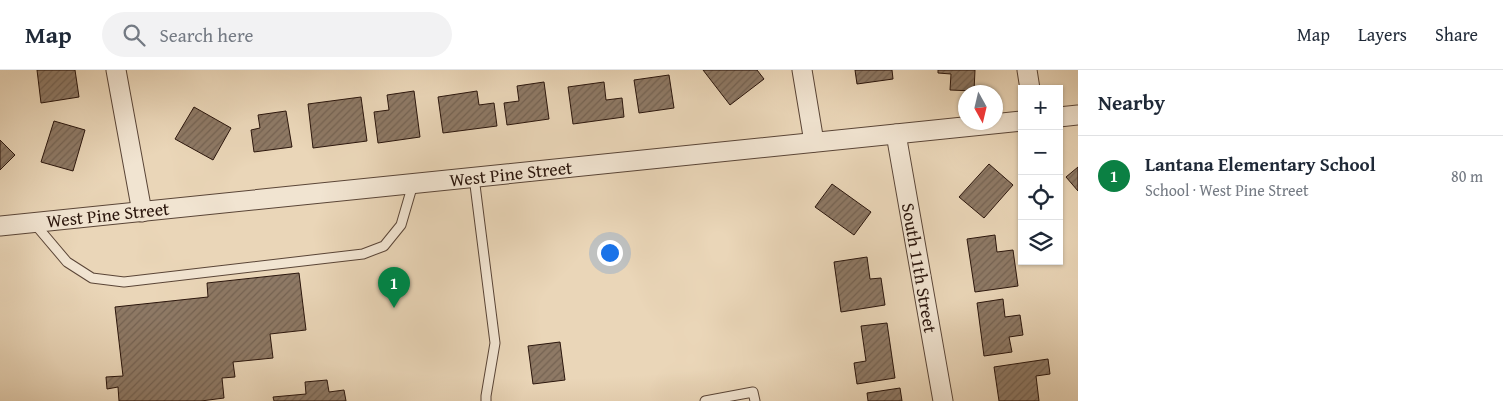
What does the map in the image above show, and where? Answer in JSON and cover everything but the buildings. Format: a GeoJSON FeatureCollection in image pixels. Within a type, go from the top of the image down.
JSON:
{"type":"FeatureCollection","features":[{"type":"Feature","properties":{"kind":"street"},"geometry":{"type":"LineString","coordinates":[[116,70],[142,212]]}},
{"type":"Feature","properties":{"kind":"street"},"geometry":{"type":"LineString","coordinates":[[802,70],[814,142]]}},
{"type":"Feature","properties":{"kind":"street"},"geometry":{"type":"LineString","coordinates":[[1027,70],[1029,85]]}},
{"type":"Feature","properties":{"kind":"street"},"geometry":{"type":"LineString","coordinates":[[1063,117],[1078,115]]}},
{"type":"Feature","properties":{"kind":"street","name":"West Pine Street"},"geometry":{"type":"LineString","coordinates":[[0,226],[1018,121]]}},
{"type":"Feature","properties":{"kind":"street","name":"South 11th Street"},"geometry":{"type":"LineString","coordinates":[[896,134],[943,401]]}},
{"type":"Feature","properties":{"kind":"lane"},"geometry":{"type":"LineString","coordinates":[[474,177],[496,343],[486,401]]}},
{"type":"Feature","properties":{"kind":"lane"},"geometry":{"type":"LineString","coordinates":[[34,223],[67,262],[92,278],[124,282],[363,254],[384,246],[401,225],[413,184]]}},
{"type":"Feature","properties":{"kind":"lane"},"geometry":{"type":"LineString","coordinates":[[705,401],[754,392],[755,401]]}},
{"type":"Feature","properties":{"kind":"place","name":"Lantana Elementary School"},"geometry":{"type":"Point","coordinates":[394,308]}}]}
